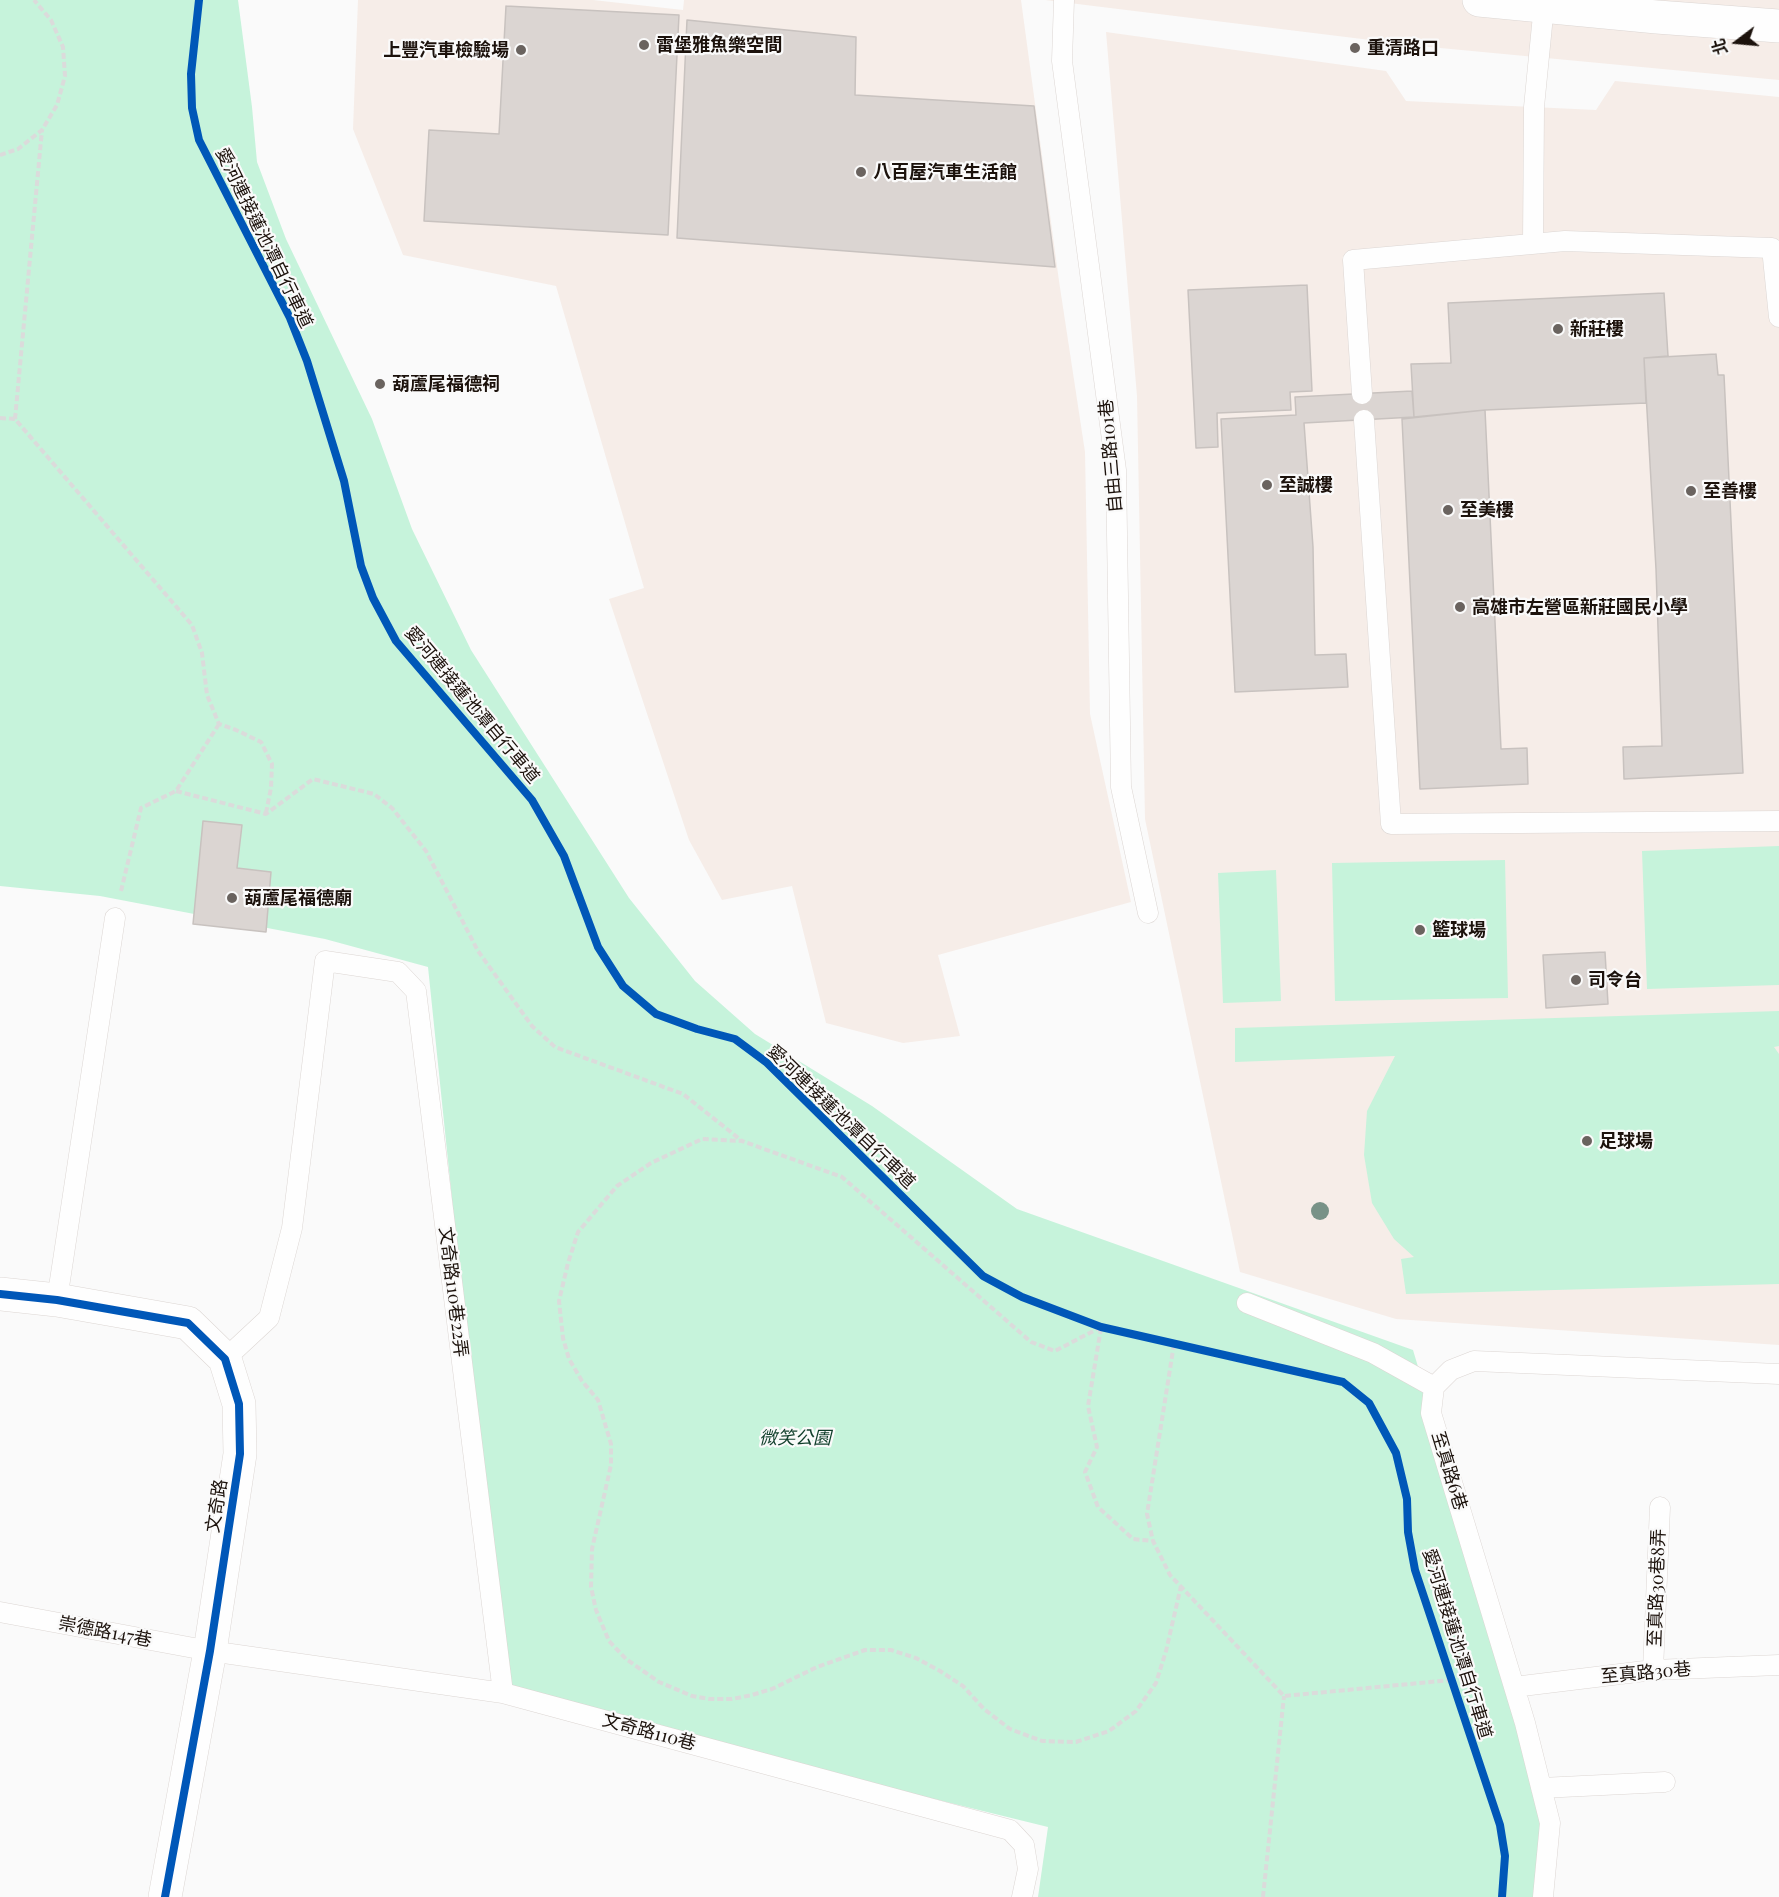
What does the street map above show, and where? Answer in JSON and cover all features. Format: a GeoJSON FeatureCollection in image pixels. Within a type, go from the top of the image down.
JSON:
{"type":"FeatureCollection","features":[{"type":"Feature","properties":{"kind":"street"},"geometry":{"type":"LineString","coordinates":[[1479,0],[1641,16],[1779,26]]}},
{"type":"Feature","properties":{"kind":"street","name":"文奇路"},"geometry":{"type":"LineString","coordinates":[[0,1294],[57,1300],[188,1323],[225,1359],[239,1404],[240,1454],[210,1651],[165,1897]]}},
{"type":"Feature","properties":{"kind":"lane","name":"自由三路101巷"},"geometry":{"type":"LineString","coordinates":[[1064,0],[1062,61],[1116,470],[1121,787],[1148,913]]}},
{"type":"Feature","properties":{"kind":"lane"},"geometry":{"type":"LineString","coordinates":[[1533,244],[1534,107],[1544,5]]}},
{"type":"Feature","properties":{"kind":"lane"},"geometry":{"type":"LineString","coordinates":[[1362,394],[1353,260],[1565,241],[1772,248],[1779,317]]}},
{"type":"Feature","properties":{"kind":"lane"},"geometry":{"type":"LineString","coordinates":[[1364,420],[1391,824],[1779,821]]}},
{"type":"Feature","properties":{"kind":"lane"},"geometry":{"type":"LineString","coordinates":[[57,1300],[115,918]]}},
{"type":"Feature","properties":{"kind":"lane","name":"文奇路110巷22弄"},"geometry":{"type":"LineString","coordinates":[[225,1359],[269,1318],[292,1228],[325,961],[398,972],[416,991],[503,1693]]}},
{"type":"Feature","properties":{"kind":"lane"},"geometry":{"type":"LineString","coordinates":[[1247,1303],[1373,1353],[1434,1386],[1451,1370],[1474,1361],[1779,1374]]}},
{"type":"Feature","properties":{"kind":"lane","name":"至真路6巷"},"geometry":{"type":"LineString","coordinates":[[1434,1386],[1431,1413],[1514,1687],[1550,1823],[1543,1897]]}},
{"type":"Feature","properties":{"kind":"lane","name":"至真路30巷8弄"},"geometry":{"type":"LineString","coordinates":[[1653,1670],[1660,1507]]}},
{"type":"Feature","properties":{"kind":"lane","name":"崇德路147巷"},"geometry":{"type":"LineString","coordinates":[[0,1612],[210,1651]]}},
{"type":"Feature","properties":{"kind":"lane","name":"文奇路110巷"},"geometry":{"type":"LineString","coordinates":[[210,1651],[503,1693],[1010,1830],[1024,1845],[1028,1869],[1022,1897]]}},
{"type":"Feature","properties":{"kind":"lane","name":"至真路30巷"},"geometry":{"type":"LineString","coordinates":[[1514,1687],[1653,1670],[1779,1665]]}},
{"type":"Feature","properties":{"kind":"lane"},"geometry":{"type":"LineString","coordinates":[[1541,1788],[1665,1782]]}},
{"type":"Feature","properties":{"kind":"path"},"geometry":{"type":"LineString","coordinates":[[0,155],[18,149],[42,130],[57,105],[65,76],[63,47],[51,20],[33,0]]}},
{"type":"Feature","properties":{"kind":"path"},"geometry":{"type":"LineString","coordinates":[[15,419],[42,130]]}},
{"type":"Feature","properties":{"kind":"path"},"geometry":{"type":"LineString","coordinates":[[0,417],[15,419],[192,625],[202,653],[207,695],[219,724],[261,742],[272,764],[271,788],[266,814]]}},
{"type":"Feature","properties":{"kind":"path"},"geometry":{"type":"LineString","coordinates":[[115,918],[141,808],[176,791],[219,724]]}},
{"type":"Feature","properties":{"kind":"path"},"geometry":{"type":"LineString","coordinates":[[266,814],[313,779],[374,794],[392,808],[426,851],[478,951],[532,1026],[555,1047],[683,1094],[742,1141]]}},
{"type":"Feature","properties":{"kind":"path"},"geometry":{"type":"LineString","coordinates":[[176,791],[266,814]]}},
{"type":"Feature","properties":{"kind":"path"},"geometry":{"type":"LineString","coordinates":[[1101,1327],[1055,1351],[1031,1342],[842,1177],[742,1141],[702,1138],[651,1163],[616,1186],[578,1232],[559,1301],[569,1359],[582,1381],[598,1400],[611,1444],[611,1465],[592,1548],[591,1587],[596,1610],[609,1641],[626,1659],[659,1682],[692,1696],[732,1699],[772,1689],[817,1667],[864,1650],[891,1650],[916,1658],[948,1676],[963,1686],[984,1709],[1010,1729],[1042,1741],[1076,1742],[1109,1731],[1127,1718],[1136,1711],[1156,1683],[1181,1586]]}},
{"type":"Feature","properties":{"kind":"path"},"geometry":{"type":"LineString","coordinates":[[1091,1323],[1111,1329]]}},
{"type":"Feature","properties":{"kind":"path"},"geometry":{"type":"LineString","coordinates":[[1101,1327],[1088,1406],[1097,1447],[1085,1472],[1098,1507],[1133,1539],[1152,1541]]}},
{"type":"Feature","properties":{"kind":"path"},"geometry":{"type":"LineString","coordinates":[[1163,1341],[1185,1346]]}},
{"type":"Feature","properties":{"kind":"path"},"geometry":{"type":"LineString","coordinates":[[1174,1344],[1147,1514],[1152,1541],[1170,1575],[1284,1696],[1263,1897]]}},
{"type":"Feature","properties":{"kind":"path"},"geometry":{"type":"LineString","coordinates":[[1284,1696],[1451,1680]]}},
{"type":"Feature","properties":{"kind":"shaded area"},"geometry":{"type":"Polygon","coordinates":[[[358,0],[593,0],[683,10],[684,0],[1021,0],[1085,452],[1090,714],[1131,902],[938,955],[960,1036],[903,1043],[826,1023],[792,886],[722,900],[689,840],[609,599],[644,588],[556,286],[403,255],[353,129],[358,0]]]}},
{"type":"Feature","properties":{"kind":"shaded area"},"geometry":{"type":"Polygon","coordinates":[[[1045,0],[1779,0],[1779,80],[1419,46],[1045,0]]]}},
{"type":"Feature","properties":{"kind":"shaded area","name":"高雄市左營區新莊國民小學"},"geometry":{"type":"Polygon","coordinates":[[[1106,32],[1386,71],[1406,101],[1596,110],[1615,81],[1779,97],[1779,1345],[1396,1319],[1240,1272],[1145,819],[1137,396],[1106,32]]]}},
{"type":"Feature","properties":{"kind":"green space","name":"微笑公園"},"geometry":{"type":"Polygon","coordinates":[[[0,0],[238,0],[257,162],[286,239],[372,419],[412,529],[471,650],[629,898],[695,981],[755,1034],[872,1106],[1017,1209],[1413,1350],[1514,1687],[1550,1823],[1543,1897],[1038,1897],[1048,1827],[503,1693],[428,967],[325,939],[100,896],[0,886],[0,0]]]}},
{"type":"Feature","properties":{"kind":"green space"},"geometry":{"type":"Polygon","coordinates":[[[1779,846],[1779,985],[1647,989],[1642,851],[1779,846]]]}},
{"type":"Feature","properties":{"kind":"green space","name":"籃球場"},"geometry":{"type":"Polygon","coordinates":[[[1505,860],[1508,998],[1335,1001],[1332,863],[1505,860]]]}},
{"type":"Feature","properties":{"kind":"green space"},"geometry":{"type":"Polygon","coordinates":[[[1276,870],[1281,1001],[1223,1003],[1218,873],[1276,870]]]}},
{"type":"Feature","properties":{"kind":"green space"},"geometry":{"type":"Polygon","coordinates":[[[1779,1011],[1779,1046],[1774,1047],[1779,1054],[1779,1284],[1406,1294],[1401,1259],[1414,1257],[1394,1239],[1372,1203],[1364,1155],[1367,1111],[1395,1056],[1235,1062],[1235,1028],[1779,1011]]]}},
{"type":"Feature","properties":{"kind":"building"},"geometry":{"type":"Polygon","coordinates":[[[506,6],[679,15],[668,235],[424,221],[429,130],[499,134],[506,6]]]}},
{"type":"Feature","properties":{"kind":"building","name":"八百屋汽車生活館"},"geometry":{"type":"Polygon","coordinates":[[[687,20],[856,37],[855,95],[1034,106],[1055,267],[677,238],[687,20]]]}},
{"type":"Feature","properties":{"kind":"building"},"geometry":{"type":"Polygon","coordinates":[[[1307,285],[1312,391],[1290,392],[1291,410],[1217,413],[1218,447],[1196,448],[1188,290],[1307,285]]]}},
{"type":"Feature","properties":{"kind":"building","name":"新莊樓"},"geometry":{"type":"Polygon","coordinates":[[[1664,293],[1668,356],[1644,358],[1646,403],[1485,410],[1414,417],[1411,364],[1451,363],[1448,303],[1664,293]]]}},
{"type":"Feature","properties":{"kind":"building","name":"至善樓"},"geometry":{"type":"Polygon","coordinates":[[[1716,354],[1718,375],[1724,375],[1743,773],[1624,779],[1623,747],[1662,746],[1656,569],[1644,358],[1716,354]]]}},
{"type":"Feature","properties":{"kind":"building","name":"至誠樓"},"geometry":{"type":"Polygon","coordinates":[[[1412,391],[1414,417],[1304,423],[1313,547],[1315,655],[1346,654],[1348,687],[1235,692],[1221,419],[1296,415],[1295,397],[1412,391]]]}},
{"type":"Feature","properties":{"kind":"building","name":"至美樓"},"geometry":{"type":"Polygon","coordinates":[[[1485,410],[1501,749],[1527,748],[1528,784],[1420,789],[1402,419],[1485,410]]]}},
{"type":"Feature","properties":{"kind":"building","name":"葫蘆尾福德廟"},"geometry":{"type":"Polygon","coordinates":[[[203,821],[242,825],[237,868],[271,872],[266,932],[193,924],[203,821]]]}},
{"type":"Feature","properties":{"kind":"building","name":"司令台"},"geometry":{"type":"Polygon","coordinates":[[[1605,952],[1608,1004],[1546,1008],[1543,955],[1605,952]]]}},
{"type":"Feature","properties":{"kind":"cycle path","name":"愛河連接蓮池潭自行車道"},"geometry":{"type":"LineString","coordinates":[[199,0],[191,74],[192,108],[199,140],[290,318],[307,361],[344,481],[361,566],[373,598],[396,641],[532,800],[564,856],[598,947],[623,986],[656,1014],[697,1029],[735,1039],[766,1062],[983,1276],[1022,1297],[1101,1327],[1343,1382],[1369,1403],[1396,1453],[1407,1499],[1408,1532],[1415,1570],[1500,1825],[1505,1856],[1502,1897]]}},
{"type":"Feature","properties":{"kind":"cycle path"},"geometry":{"type":"LineString","coordinates":[[0,1294],[57,1300],[188,1323],[225,1359],[239,1404],[240,1454],[210,1651],[165,1897]]}},
{"type":"Feature","properties":{"kind":"place","name":"雷堡雅魚樂空間"},"geometry":{"type":"Point","coordinates":[644,45]}},
{"type":"Feature","properties":{"kind":"place","name":"重清路口"},"geometry":{"type":"Point","coordinates":[1355,48]}},
{"type":"Feature","properties":{"kind":"place","name":"上豐汽車檢驗場"},"geometry":{"type":"Point","coordinates":[521,50]}},
{"type":"Feature","properties":{"kind":"place","name":"八百屋汽車生活館"},"geometry":{"type":"Point","coordinates":[861,172]}},
{"type":"Feature","properties":{"kind":"place","name":"新莊樓"},"geometry":{"type":"Point","coordinates":[1558,329]}},
{"type":"Feature","properties":{"kind":"place","name":"葫蘆尾福德祠"},"geometry":{"type":"Point","coordinates":[380,384]}},
{"type":"Feature","properties":{"kind":"place","name":"至誠樓"},"geometry":{"type":"Point","coordinates":[1267,485]}},
{"type":"Feature","properties":{"kind":"place","name":"至善樓"},"geometry":{"type":"Point","coordinates":[1691,491]}},
{"type":"Feature","properties":{"kind":"place","name":"至美樓"},"geometry":{"type":"Point","coordinates":[1448,510]}},
{"type":"Feature","properties":{"kind":"place","name":"高雄市左營區新莊國民小學"},"geometry":{"type":"Point","coordinates":[1460,607]}},
{"type":"Feature","properties":{"kind":"place","name":"葫蘆尾福德廟"},"geometry":{"type":"Point","coordinates":[232,898]}},
{"type":"Feature","properties":{"kind":"place","name":"籃球場"},"geometry":{"type":"Point","coordinates":[1420,930]}},
{"type":"Feature","properties":{"kind":"place","name":"司令台"},"geometry":{"type":"Point","coordinates":[1576,980]}},
{"type":"Feature","properties":{"kind":"place","name":"足球場"},"geometry":{"type":"Point","coordinates":[1587,1141]}}]}
